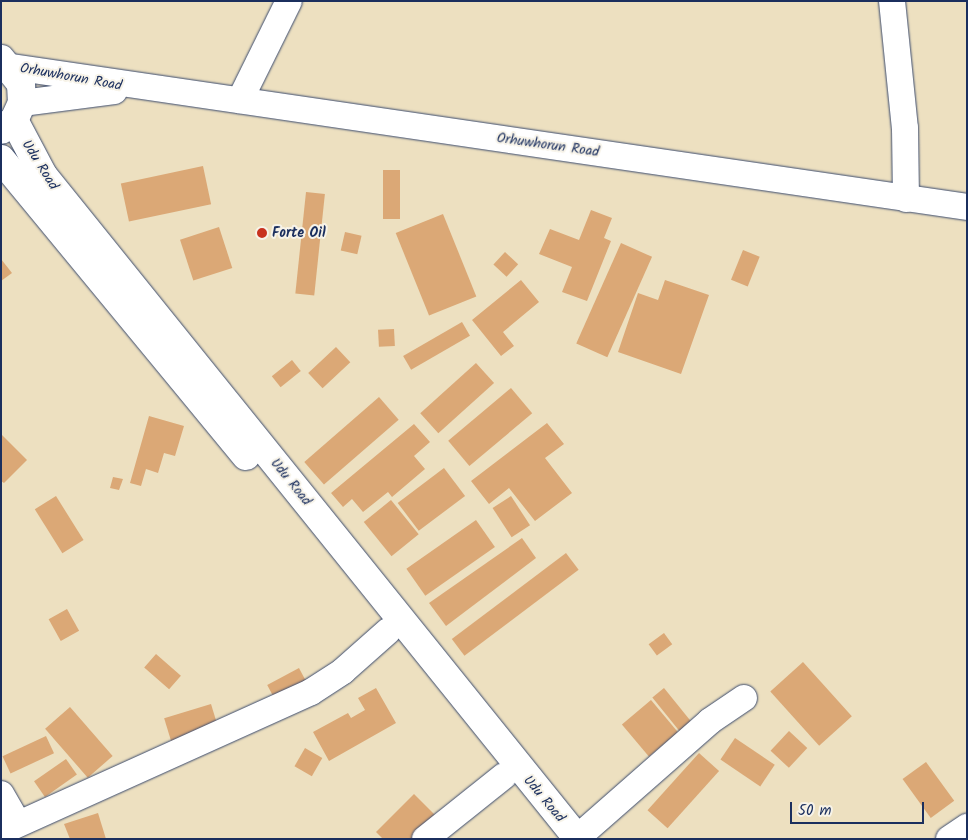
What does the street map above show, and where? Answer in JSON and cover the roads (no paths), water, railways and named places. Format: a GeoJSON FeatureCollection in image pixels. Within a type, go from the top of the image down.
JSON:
{"type":"FeatureCollection","features":[{"type":"Feature","properties":{"kind":"main road","name":"Udu Road"},"geometry":{"type":"LineString","coordinates":[[7,63],[21,84],[12,118],[43,175],[570,838]]}},
{"type":"Feature","properties":{"kind":"main road","name":"Udu Road"},"geometry":{"type":"LineString","coordinates":[[1,158],[388,631],[504,776],[570,838]]}},
{"type":"Feature","properties":{"kind":"street"},"geometry":{"type":"LineString","coordinates":[[240,100],[289,1]]}},
{"type":"Feature","properties":{"kind":"street"},"geometry":{"type":"LineString","coordinates":[[892,1],[904,128],[906,199]]}},
{"type":"Feature","properties":{"kind":"street","name":"Orhuwhorun Road"},"geometry":{"type":"LineString","coordinates":[[7,63],[129,88],[240,100],[967,207]]}},
{"type":"Feature","properties":{"kind":"street","name":"Orhuwhorun Road"},"geometry":{"type":"LineString","coordinates":[[12,118],[129,88]]}},
{"type":"Feature","properties":{"kind":"street"},"geometry":{"type":"LineString","coordinates":[[1,794],[10,828],[311,692],[343,671],[388,631]]}},
{"type":"Feature","properties":{"kind":"street"},"geometry":{"type":"LineString","coordinates":[[570,838],[696,733],[744,698]]}},
{"type":"Feature","properties":{"kind":"street"},"geometry":{"type":"LineString","coordinates":[[425,839],[504,776]]}},
{"type":"Feature","properties":{"kind":"street"},"geometry":{"type":"LineString","coordinates":[[949,839],[967,827]]}},
{"type":"Feature","properties":{"kind":"place","name":"Forte Oil"},"geometry":{"type":"Point","coordinates":[262,233]}}]}
